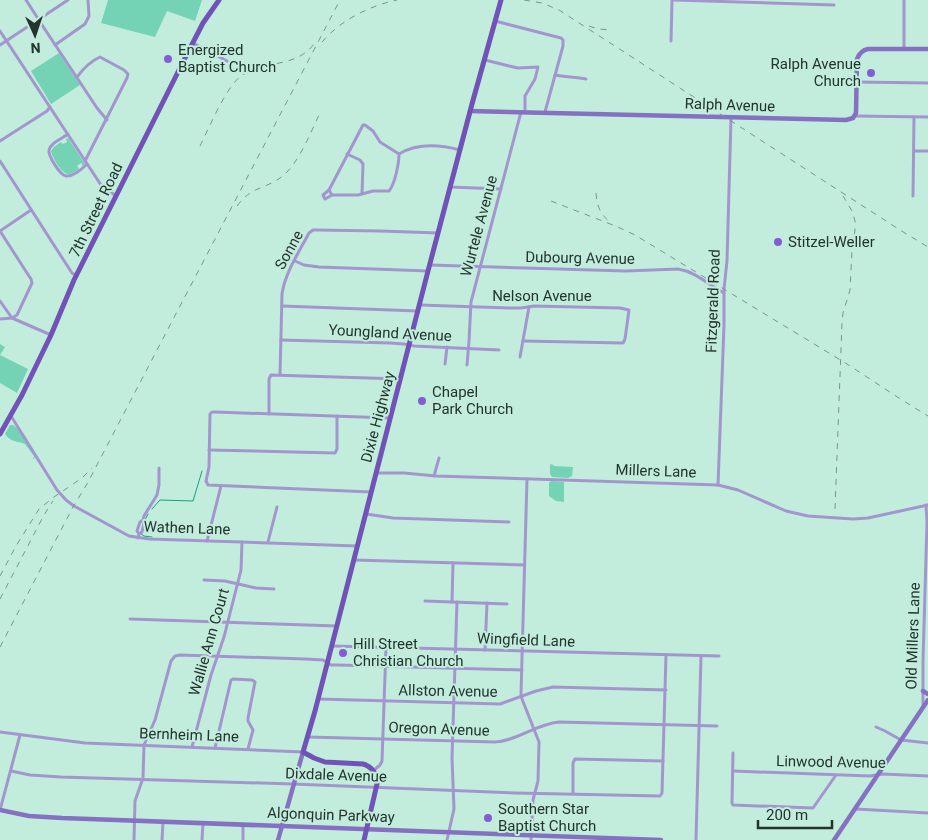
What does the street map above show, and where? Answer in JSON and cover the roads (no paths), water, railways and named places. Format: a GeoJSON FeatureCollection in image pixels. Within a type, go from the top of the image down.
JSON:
{"type":"FeatureCollection","features":[{"type":"Feature","properties":{"kind":"main road","name":"7th Street Road"},"geometry":{"type":"LineString","coordinates":[[1,431],[51,335],[77,276],[192,43],[210,11],[219,0]]}},
{"type":"Feature","properties":{"kind":"main road","name":"Dixie Highway"},"geometry":{"type":"LineString","coordinates":[[278,840],[328,663],[450,187],[501,0]]}},
{"type":"Feature","properties":{"kind":"main road"},"geometry":{"type":"LineString","coordinates":[[855,116],[857,59],[862,51],[868,49],[928,49]]}},
{"type":"Feature","properties":{"kind":"main road","name":"Ralph Avenue"},"geometry":{"type":"LineString","coordinates":[[470,111],[846,120],[855,116]]}},
{"type":"Feature","properties":{"kind":"main road"},"geometry":{"type":"LineString","coordinates":[[923,691],[928,694]]}},
{"type":"Feature","properties":{"kind":"main road"},"geometry":{"type":"LineString","coordinates":[[834,840],[901,740],[926,707],[928,700]]}},
{"type":"Feature","properties":{"kind":"main road","name":"Bernheim Lane"},"geometry":{"type":"LineString","coordinates":[[303,752],[325,762],[363,764],[374,770]]}},
{"type":"Feature","properties":{"kind":"main road"},"geometry":{"type":"LineString","coordinates":[[364,840],[378,781],[374,770]]}},
{"type":"Feature","properties":{"kind":"main road","name":"Algonquin Parkway"},"geometry":{"type":"LineString","coordinates":[[0,810],[46,817],[449,832],[531,838],[661,840]]}},
{"type":"Feature","properties":{"kind":"street"},"geometry":{"type":"LineString","coordinates":[[26,0],[102,116],[107,120]]}},
{"type":"Feature","properties":{"kind":"street"},"geometry":{"type":"LineString","coordinates":[[0,45],[68,0]]}},
{"type":"Feature","properties":{"kind":"street"},"geometry":{"type":"LineString","coordinates":[[55,45],[85,24],[89,16],[88,0]]}},
{"type":"Feature","properties":{"kind":"street"},"geometry":{"type":"LineString","coordinates":[[671,41],[673,0],[834,5]]}},
{"type":"Feature","properties":{"kind":"street"},"geometry":{"type":"LineString","coordinates":[[904,0],[904,49]]}},
{"type":"Feature","properties":{"kind":"street"},"geometry":{"type":"LineString","coordinates":[[495,21],[564,40],[544,112]]}},
{"type":"Feature","properties":{"kind":"street"},"geometry":{"type":"LineString","coordinates":[[0,31],[101,185],[116,196]]}},
{"type":"Feature","properties":{"kind":"street"},"geometry":{"type":"LineString","coordinates":[[192,43],[226,61]]}},
{"type":"Feature","properties":{"kind":"street"},"geometry":{"type":"LineString","coordinates":[[68,134],[52,146],[49,151],[50,157],[62,174],[67,176],[72,175],[86,163],[128,78],[127,72],[100,57],[77,77]]}},
{"type":"Feature","properties":{"kind":"street","name":"Wurtele Avenue"},"geometry":{"type":"LineString","coordinates":[[467,365],[470,306],[523,111],[525,96],[535,79],[538,67],[518,68],[485,60]]}},
{"type":"Feature","properties":{"kind":"street"},"geometry":{"type":"LineString","coordinates":[[555,75],[586,79]]}},
{"type":"Feature","properties":{"kind":"street"},"geometry":{"type":"LineString","coordinates":[[856,82],[928,83]]}},
{"type":"Feature","properties":{"kind":"street"},"geometry":{"type":"LineString","coordinates":[[0,141],[50,107]]}},
{"type":"Feature","properties":{"kind":"street"},"geometry":{"type":"LineString","coordinates":[[855,116],[928,117]]}},
{"type":"Feature","properties":{"kind":"street"},"geometry":{"type":"LineString","coordinates":[[913,196],[914,117]]}},
{"type":"Feature","properties":{"kind":"street","name":"Fitzgerald Road"},"geometry":{"type":"LineString","coordinates":[[718,485],[731,118]]}},
{"type":"Feature","properties":{"kind":"street"},"geometry":{"type":"LineString","coordinates":[[365,125],[373,131],[380,142],[399,154],[391,189],[358,195],[332,195],[325,199],[323,195],[329,190],[363,126],[365,125]]}},
{"type":"Feature","properties":{"kind":"street"},"geometry":{"type":"LineString","coordinates":[[399,154],[408,149],[427,146],[460,150]]}},
{"type":"Feature","properties":{"kind":"street"},"geometry":{"type":"LineString","coordinates":[[914,151],[928,151]]}},
{"type":"Feature","properties":{"kind":"street"},"geometry":{"type":"LineString","coordinates":[[347,154],[360,160],[363,164],[362,194]]}},
{"type":"Feature","properties":{"kind":"street"},"geometry":{"type":"LineString","coordinates":[[0,161],[72,273],[77,276]]}},
{"type":"Feature","properties":{"kind":"street"},"geometry":{"type":"LineString","coordinates":[[450,187],[501,189]]}},
{"type":"Feature","properties":{"kind":"street"},"geometry":{"type":"LineString","coordinates":[[329,190],[332,195]]}},
{"type":"Feature","properties":{"kind":"street"},"geometry":{"type":"LineString","coordinates":[[0,319],[12,318],[17,315],[32,285],[32,281],[0,231],[31,210]]}},
{"type":"Feature","properties":{"kind":"street","name":"Sonne"},"geometry":{"type":"LineString","coordinates":[[280,375],[282,294],[285,282],[309,233],[313,230],[438,233]]}},
{"type":"Feature","properties":{"kind":"street","name":"Dubourg Avenue"},"geometry":{"type":"LineString","coordinates":[[295,261],[304,265],[318,267],[429,268],[480,266],[682,270],[697,275],[724,293]]}},
{"type":"Feature","properties":{"kind":"street"},"geometry":{"type":"LineString","coordinates":[[0,301],[12,318],[51,335]]}},
{"type":"Feature","properties":{"kind":"street","name":"Nelson Avenue"},"geometry":{"type":"LineString","coordinates":[[282,306],[419,308],[470,306],[509,308],[534,306],[628,309],[629,312],[623,343],[523,341]]}},
{"type":"Feature","properties":{"kind":"street"},"geometry":{"type":"LineString","coordinates":[[520,357],[529,307]]}},
{"type":"Feature","properties":{"kind":"street","name":"Youngland Avenue"},"geometry":{"type":"LineString","coordinates":[[281,340],[390,343],[499,350]]}},
{"type":"Feature","properties":{"kind":"street"},"geometry":{"type":"LineString","coordinates":[[446,364],[447,347]]}},
{"type":"Feature","properties":{"kind":"street"},"geometry":{"type":"LineString","coordinates":[[269,414],[271,376],[400,379]]}},
{"type":"Feature","properties":{"kind":"street"},"geometry":{"type":"LineString","coordinates":[[371,492],[210,486],[206,483],[210,414],[212,412],[390,418]]}},
{"type":"Feature","properties":{"kind":"street","name":"Wathen Lane"},"geometry":{"type":"LineString","coordinates":[[10,416],[57,490],[66,500],[120,531],[138,536],[207,541],[358,546]]}},
{"type":"Feature","properties":{"kind":"street"},"geometry":{"type":"LineString","coordinates":[[209,450],[333,453],[336,452],[337,416]]}},
{"type":"Feature","properties":{"kind":"street"},"geometry":{"type":"LineString","coordinates":[[434,476],[439,458]]}},
{"type":"Feature","properties":{"kind":"street"},"geometry":{"type":"LineString","coordinates":[[138,536],[142,532],[144,516],[157,495],[159,468]]}},
{"type":"Feature","properties":{"kind":"street","name":"Millers Lane"},"geometry":{"type":"LineString","coordinates":[[376,473],[718,485],[742,492],[780,509],[803,516],[860,519],[927,505]]}},
{"type":"Feature","properties":{"kind":"street"},"geometry":{"type":"LineString","coordinates":[[527,479],[522,696],[539,745],[538,781],[532,804],[531,838]]}},
{"type":"Feature","properties":{"kind":"street"},"geometry":{"type":"LineString","coordinates":[[207,541],[221,486]]}},
{"type":"Feature","properties":{"kind":"street","name":"Old Millers Lane"},"geometry":{"type":"LineString","coordinates":[[926,707],[923,691],[927,505]]}},
{"type":"Feature","properties":{"kind":"street"},"geometry":{"type":"LineString","coordinates":[[268,542],[277,508]]}},
{"type":"Feature","properties":{"kind":"street"},"geometry":{"type":"LineString","coordinates":[[365,514],[393,518],[509,522]]}},
{"type":"Feature","properties":{"kind":"street","name":"Wallie Ann Court"},"geometry":{"type":"LineString","coordinates":[[192,747],[210,675],[224,637],[237,584],[242,562],[242,542]]}},
{"type":"Feature","properties":{"kind":"street"},"geometry":{"type":"LineString","coordinates":[[354,560],[524,565]]}},
{"type":"Feature","properties":{"kind":"street"},"geometry":{"type":"LineString","coordinates":[[452,602],[453,563]]}},
{"type":"Feature","properties":{"kind":"street"},"geometry":{"type":"LineString","coordinates":[[204,580],[225,581],[256,588],[274,589]]}},
{"type":"Feature","properties":{"kind":"street"},"geometry":{"type":"LineString","coordinates":[[426,601],[507,604]]}},
{"type":"Feature","properties":{"kind":"street"},"geometry":{"type":"LineString","coordinates":[[446,840],[454,810],[453,741],[457,602]]}},
{"type":"Feature","properties":{"kind":"street"},"geometry":{"type":"LineString","coordinates":[[486,650],[487,603]]}},
{"type":"Feature","properties":{"kind":"street"},"geometry":{"type":"LineString","coordinates":[[130,619],[337,626]]}},
{"type":"Feature","properties":{"kind":"street","name":"Wingfield Lane"},"geometry":{"type":"LineString","coordinates":[[332,646],[719,656]]}},
{"type":"Feature","properties":{"kind":"street"},"geometry":{"type":"LineString","coordinates":[[374,770],[382,761],[386,647]]}},
{"type":"Feature","properties":{"kind":"street"},"geometry":{"type":"LineString","coordinates":[[134,840],[135,801],[142,780],[144,745],[155,720],[173,657],[180,655],[305,659],[322,660],[331,665],[522,670]]}},
{"type":"Feature","properties":{"kind":"street"},"geometry":{"type":"LineString","coordinates":[[573,794],[573,762],[575,759],[663,761],[666,655]]}},
{"type":"Feature","properties":{"kind":"street"},"geometry":{"type":"LineString","coordinates":[[696,840],[701,656]]}},
{"type":"Feature","properties":{"kind":"street"},"geometry":{"type":"LineString","coordinates":[[215,748],[231,680],[233,679],[252,680],[255,682],[248,718],[252,730],[248,749]]}},
{"type":"Feature","properties":{"kind":"street","name":"Allston Avenue"},"geometry":{"type":"LineString","coordinates":[[318,699],[500,704],[553,687],[666,690]]}},
{"type":"Feature","properties":{"kind":"street","name":"Oregon Avenue"},"geometry":{"type":"LineString","coordinates":[[308,737],[500,742],[548,724],[559,722],[716,726]]}},
{"type":"Feature","properties":{"kind":"street"},"geometry":{"type":"LineString","coordinates":[[876,728],[901,740],[928,743]]}},
{"type":"Feature","properties":{"kind":"street","name":"Bernheim Lane"},"geometry":{"type":"LineString","coordinates":[[0,732],[85,744],[303,752]]}},
{"type":"Feature","properties":{"kind":"street"},"geometry":{"type":"LineString","coordinates":[[0,810],[20,735]]}},
{"type":"Feature","properties":{"kind":"street"},"geometry":{"type":"LineString","coordinates":[[733,753],[733,805],[813,808],[836,775]]}},
{"type":"Feature","properties":{"kind":"street","name":"Dixdale Avenue"},"geometry":{"type":"LineString","coordinates":[[11,771],[48,777],[454,791],[661,795],[663,761]]}},
{"type":"Feature","properties":{"kind":"street","name":"Linwood Avenue"},"geometry":{"type":"LineString","coordinates":[[732,771],[928,776]]}},
{"type":"Feature","properties":{"kind":"street"},"geometry":{"type":"LineString","coordinates":[[855,809],[928,813]]}},
{"type":"Feature","properties":{"kind":"street"},"geometry":{"type":"LineString","coordinates":[[162,840],[163,822]]}},
{"type":"Feature","properties":{"kind":"street"},"geometry":{"type":"LineString","coordinates":[[202,840],[203,823]]}},
{"type":"Feature","properties":{"kind":"street"},"geometry":{"type":"LineString","coordinates":[[242,840],[243,824]]}},
{"type":"Feature","properties":{"kind":"waterway"},"geometry":{"type":"LineString","coordinates":[[152,509],[160,500],[193,501],[202,471]]}},
{"type":"Feature","properties":{"kind":"waterway"},"geometry":{"type":"LineString","coordinates":[[145,520],[148,514]]}},
{"type":"Feature","properties":{"kind":"waterway"},"geometry":{"type":"LineString","coordinates":[[141,534],[152,537]]}},
{"type":"Feature","properties":{"kind":"railway"},"geometry":{"type":"LineString","coordinates":[[0,647],[340,0]]}},
{"type":"Feature","properties":{"kind":"railway"},"geometry":{"type":"LineString","coordinates":[[322,42],[338,27],[356,15],[376,6],[397,0]]}},
{"type":"Feature","properties":{"kind":"railway"},"geometry":{"type":"LineString","coordinates":[[524,0],[542,3],[559,10],[928,247]]}},
{"type":"Feature","properties":{"kind":"railway"},"geometry":{"type":"LineString","coordinates":[[589,26],[611,30]]}},
{"type":"Feature","properties":{"kind":"railway"},"geometry":{"type":"LineString","coordinates":[[200,146],[224,98],[235,81],[260,67],[289,61],[298,57],[314,44]]}},
{"type":"Feature","properties":{"kind":"railway"},"geometry":{"type":"LineString","coordinates":[[237,206],[248,195],[274,182],[286,173],[302,150],[319,115]]}},
{"type":"Feature","properties":{"kind":"railway"},"geometry":{"type":"LineString","coordinates":[[596,193],[600,209],[610,222]]}},
{"type":"Feature","properties":{"kind":"railway"},"geometry":{"type":"LineString","coordinates":[[835,509],[842,323],[850,290],[855,230],[852,211],[843,196]]}},
{"type":"Feature","properties":{"kind":"railway"},"geometry":{"type":"LineString","coordinates":[[551,201],[635,235],[847,364],[928,416]]}},
{"type":"Feature","properties":{"kind":"railway"},"geometry":{"type":"LineString","coordinates":[[0,576],[39,509],[82,478],[92,468]]}},
{"type":"Feature","properties":{"kind":"railway"},"geometry":{"type":"LineString","coordinates":[[0,599],[53,501]]}},
{"type":"Feature","properties":{"kind":"place","name":"Energized Baptist Church"},"geometry":{"type":"Point","coordinates":[168,59]}},
{"type":"Feature","properties":{"kind":"place","name":"Ralph Avenue Church"},"geometry":{"type":"Point","coordinates":[871,73]}},
{"type":"Feature","properties":{"kind":"place","name":"Stitzel-Weller"},"geometry":{"type":"Point","coordinates":[778,242]}},
{"type":"Feature","properties":{"kind":"place","name":"Chapel Park Church"},"geometry":{"type":"Point","coordinates":[422,401]}},
{"type":"Feature","properties":{"kind":"place","name":"Hill Street Christian Church"},"geometry":{"type":"Point","coordinates":[343,653]}},
{"type":"Feature","properties":{"kind":"place","name":"Southern Star Baptist Church"},"geometry":{"type":"Point","coordinates":[488,818]}}]}
